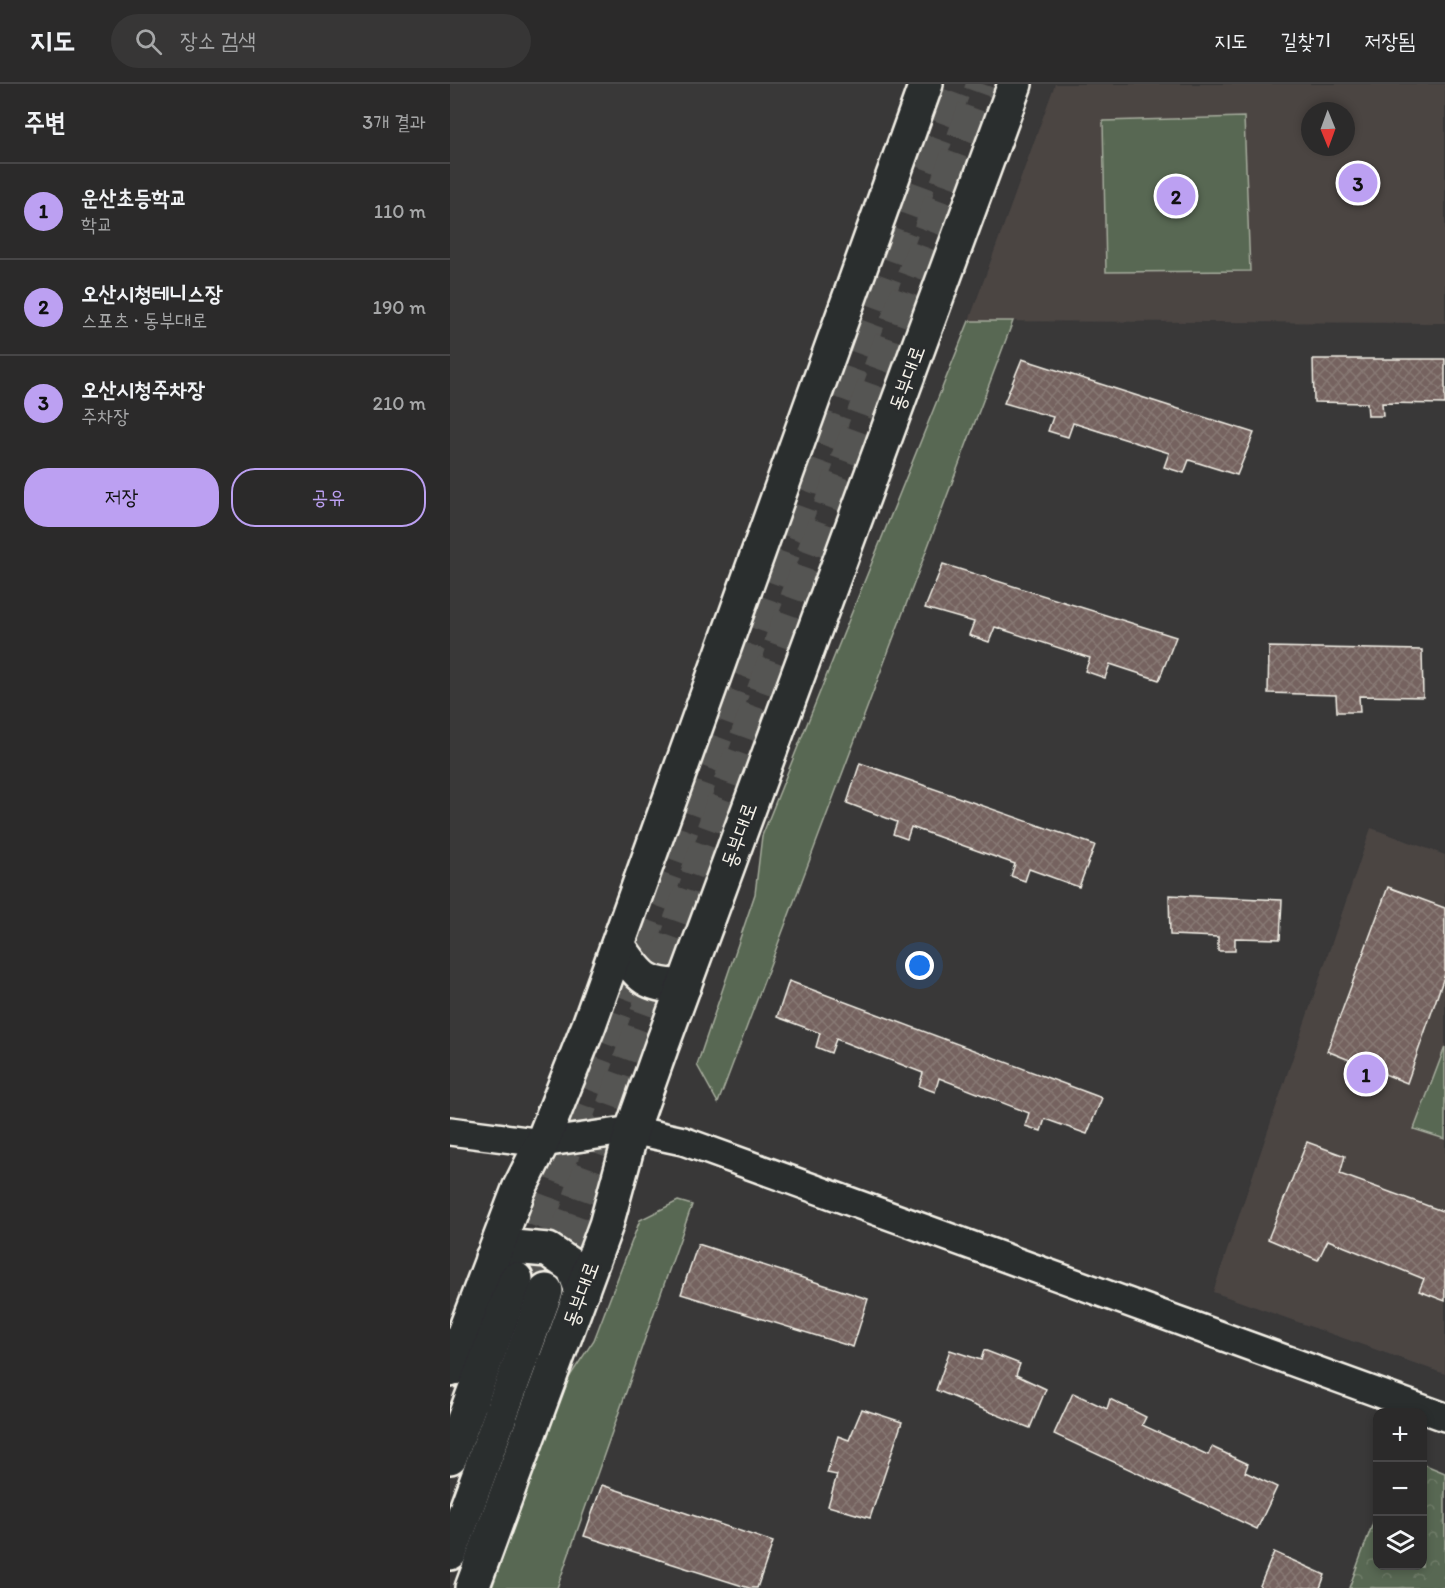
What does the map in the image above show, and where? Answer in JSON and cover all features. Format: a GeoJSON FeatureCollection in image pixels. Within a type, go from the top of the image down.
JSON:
{"type":"FeatureCollection","features":[{"type":"Feature","properties":{"kind":"main road"},"geometry":{"type":"LineString","coordinates":[[450,1370],[519,1189],[542,1143],[618,945],[926,84]]}},
{"type":"Feature","properties":{"kind":"main road","name":"동부대로"},"geometry":{"type":"LineString","coordinates":[[472,1588],[606,1225],[632,1130],[684,986],[1016,84]]}},
{"type":"Feature","properties":{"kind":"main road"},"geometry":{"type":"LineString","coordinates":[[618,945],[640,977],[665,986],[684,986]]}},
{"type":"Feature","properties":{"kind":"main road"},"geometry":{"type":"LineString","coordinates":[[492,1258],[513,1247],[548,1250],[573,1268],[582,1291]]}},
{"type":"Feature","properties":{"kind":"main road"},"geometry":{"type":"LineString","coordinates":[[450,1457],[516,1279]]}},
{"type":"Feature","properties":{"kind":"main road","name":"동부대로"},"geometry":{"type":"LineString","coordinates":[[450,1553],[546,1291]]}},
{"type":"Feature","properties":{"kind":"street"},"geometry":{"type":"LineString","coordinates":[[450,1131],[542,1143],[632,1130],[682,1141],[1445,1417]]}},
{"type":"Feature","properties":{"kind":"shaded area"},"geometry":{"type":"Polygon","coordinates":[[[1055,84],[1445,84],[1445,323],[969,321],[1055,84]]]}},
{"type":"Feature","properties":{"kind":"shaded area"},"geometry":{"type":"Polygon","coordinates":[[[1371,828],[1445,855],[1445,1374],[1213,1292],[1371,828]]]}},
{"type":"Feature","properties":{"kind":"green space"},"geometry":{"type":"Polygon","coordinates":[[[1244,117],[1250,271],[1106,272],[1103,121],[1244,117]]]}},
{"type":"Feature","properties":{"kind":"green space"},"geometry":{"type":"Polygon","coordinates":[[[969,321],[1013,321],[718,1103],[697,1065],[755,894],[762,836],[969,321]]]}},
{"type":"Feature","properties":{"kind":"green space"},"geometry":{"type":"Polygon","coordinates":[[[1445,1047],[1445,1139],[1414,1129],[1445,1047]]]}},
{"type":"Feature","properties":{"kind":"green space"},"geometry":{"type":"Polygon","coordinates":[[[678,1201],[692,1205],[557,1588],[492,1588],[562,1388],[594,1340],[640,1220],[678,1201]]]}},
{"type":"Feature","properties":{"kind":"green space"},"geometry":{"type":"Polygon","coordinates":[[[1427,1466],[1445,1473],[1445,1588],[1349,1588],[1373,1523],[1373,1570],[1427,1570],[1427,1466]]]}},
{"type":"Feature","properties":{"kind":"building"},"geometry":{"type":"Polygon","coordinates":[[[1022,359],[1254,433],[1237,475],[1189,460],[1184,473],[1164,467],[1169,453],[1073,423],[1068,437],[1048,431],[1053,417],[1004,403],[1022,359]]]}},
{"type":"Feature","properties":{"kind":"building"},"geometry":{"type":"Polygon","coordinates":[[[1313,359],[1445,359],[1445,404],[1382,403],[1383,416],[1368,416],[1367,403],[1314,402],[1313,359]]]}},
{"type":"Feature","properties":{"kind":"building"},"geometry":{"type":"Polygon","coordinates":[[[943,564],[1176,637],[1159,680],[1110,664],[1105,678],[1085,671],[1090,658],[995,627],[989,642],[969,635],[974,622],[925,608],[943,564]]]}},
{"type":"Feature","properties":{"kind":"building"},"geometry":{"type":"Polygon","coordinates":[[[1269,647],[1422,650],[1423,697],[1359,696],[1360,712],[1337,712],[1336,695],[1268,693],[1269,647]]]}},
{"type":"Feature","properties":{"kind":"building"},"geometry":{"type":"Polygon","coordinates":[[[860,763],[1095,845],[1079,887],[1029,869],[1025,881],[1011,876],[1015,864],[911,827],[907,839],[893,834],[897,822],[847,803],[860,763]]]}},
{"type":"Feature","properties":{"kind":"building"},"geometry":{"type":"Polygon","coordinates":[[[1388,887],[1445,908],[1445,974],[1407,1083],[1327,1051],[1388,887]]]}},
{"type":"Feature","properties":{"kind":"building"},"geometry":{"type":"Polygon","coordinates":[[[1169,895],[1282,900],[1280,939],[1235,938],[1235,951],[1218,951],[1218,937],[1170,935],[1169,895]]]}},
{"type":"Feature","properties":{"kind":"building"},"geometry":{"type":"Polygon","coordinates":[[[789,981],[1102,1098],[1087,1134],[1045,1119],[1041,1131],[1025,1126],[1029,1113],[939,1078],[935,1092],[919,1086],[923,1073],[836,1039],[831,1053],[816,1047],[820,1033],[777,1017],[789,981]]]}},
{"type":"Feature","properties":{"kind":"building"},"geometry":{"type":"Polygon","coordinates":[[[1307,1142],[1345,1156],[1340,1174],[1445,1212],[1445,1301],[1419,1291],[1424,1279],[1328,1240],[1318,1260],[1268,1239],[1307,1142]]]}},
{"type":"Feature","properties":{"kind":"building"},"geometry":{"type":"Polygon","coordinates":[[[698,1244],[868,1299],[853,1347],[681,1294],[698,1244]]]}},
{"type":"Feature","properties":{"kind":"building"},"geometry":{"type":"Polygon","coordinates":[[[950,1350],[981,1360],[984,1350],[1020,1364],[1016,1375],[1046,1389],[1030,1428],[936,1390],[950,1350]]]}},
{"type":"Feature","properties":{"kind":"building"},"geometry":{"type":"Polygon","coordinates":[[[1073,1393],[1107,1409],[1110,1399],[1146,1417],[1142,1425],[1208,1455],[1212,1447],[1248,1464],[1245,1472],[1277,1487],[1257,1529],[1054,1434],[1073,1393]]]}},
{"type":"Feature","properties":{"kind":"building"},"geometry":{"type":"Polygon","coordinates":[[[862,1409],[902,1422],[870,1518],[828,1506],[837,1475],[827,1473],[838,1436],[849,1440],[862,1409]]]}},
{"type":"Feature","properties":{"kind":"building"},"geometry":{"type":"Polygon","coordinates":[[[602,1485],[773,1542],[757,1588],[749,1588],[584,1536],[602,1485]]]}},
{"type":"Feature","properties":{"kind":"building"},"geometry":{"type":"Polygon","coordinates":[[[1274,1552],[1325,1575],[1320,1588],[1259,1588],[1274,1552]]]}},
{"type":"Feature","properties":{"kind":"tunnel"},"geometry":{"type":"LineString","coordinates":[[519,1273],[956,84]]}},
{"type":"Feature","properties":{"kind":"tunnel"},"geometry":{"type":"LineString","coordinates":[[546,1291],[983,84]]}},
{"type":"Feature","properties":{"kind":"place","name":"오산시청주차장"},"geometry":{"type":"Point","coordinates":[1358,183]}},
{"type":"Feature","properties":{"kind":"place","name":"오산시청테니스장"},"geometry":{"type":"Point","coordinates":[1176,196]}},
{"type":"Feature","properties":{"kind":"place","name":"운산초등학교"},"geometry":{"type":"Point","coordinates":[1366,1074]}}]}
